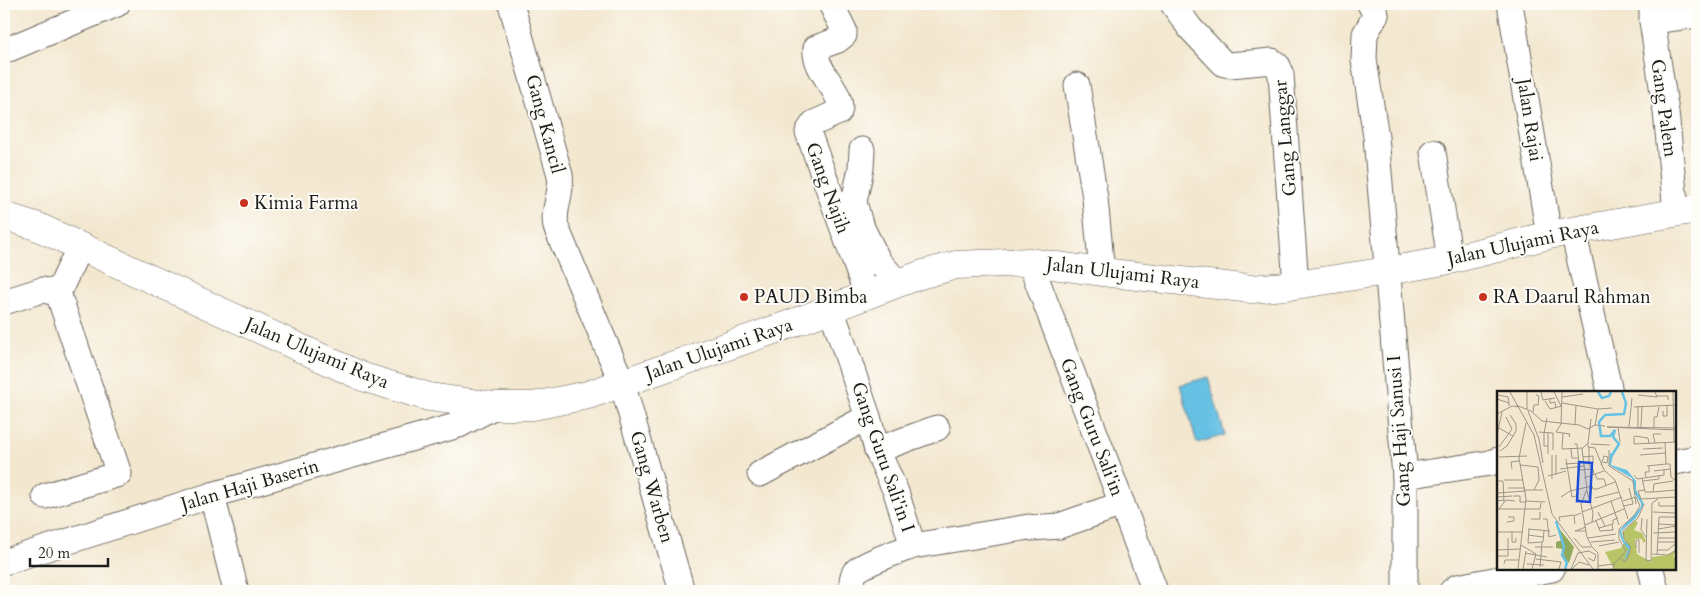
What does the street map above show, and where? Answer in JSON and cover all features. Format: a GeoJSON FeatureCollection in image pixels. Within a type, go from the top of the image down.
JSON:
{"type":"FeatureCollection","features":[{"type":"Feature","properties":{"kind":"street"},"geometry":{"type":"LineString","coordinates":[[4,51],[117,4]]}},
{"type":"Feature","properties":{"kind":"street","name":"Gang Kancil"},"geometry":{"type":"LineString","coordinates":[[511,4],[560,175],[560,189],[555,212],[556,227],[622,383]]}},
{"type":"Feature","properties":{"kind":"street","name":"Gang Najih"},"geometry":{"type":"LineString","coordinates":[[831,4],[844,30],[844,35],[838,40],[816,48],[815,53],[816,62],[839,98],[841,107],[839,112],[814,123],[808,132],[867,295]]}},
{"type":"Feature","properties":{"kind":"street","name":"Gang Langgar"},"geometry":{"type":"LineString","coordinates":[[1173,4],[1190,28],[1224,64],[1272,61],[1278,66],[1281,75],[1296,285]]}},
{"type":"Feature","properties":{"kind":"street","name":"Gang Haji Sanusi I"},"geometry":{"type":"LineString","coordinates":[[1370,4],[1376,15],[1364,34],[1364,60],[1376,137],[1405,476],[1405,591]]}},
{"type":"Feature","properties":{"kind":"street","name":"Jalan Rajai"},"geometry":{"type":"LineString","coordinates":[[1510,4],[1561,233],[1610,391]]}},
{"type":"Feature","properties":{"kind":"street"},"geometry":{"type":"LineString","coordinates":[[1652,12],[1697,15]]}},
{"type":"Feature","properties":{"kind":"street","name":"Gang Palem"},"geometry":{"type":"LineString","coordinates":[[1652,12],[1666,112],[1687,210]]}},
{"type":"Feature","properties":{"kind":"street"},"geometry":{"type":"LineString","coordinates":[[1077,85],[1095,198],[1102,272]]}},
{"type":"Feature","properties":{"kind":"street"},"geometry":{"type":"LineString","coordinates":[[862,150],[861,168],[854,202],[860,224],[879,262],[898,283]]}},
{"type":"Feature","properties":{"kind":"street"},"geometry":{"type":"LineString","coordinates":[[1433,152],[1450,260]]}},
{"type":"Feature","properties":{"kind":"street","name":"Jalan Ulujami Raya"},"geometry":{"type":"LineString","coordinates":[[4,216],[36,226],[362,377],[429,397],[495,406],[533,406],[588,395],[898,283],[956,265],[1030,262],[1252,289],[1296,285],[1450,260],[1561,233],[1687,210]]}},
{"type":"Feature","properties":{"kind":"street"},"geometry":{"type":"LineString","coordinates":[[45,496],[118,474],[58,293],[80,246]]}},
{"type":"Feature","properties":{"kind":"street","name":"Gang Guru Sali'in"},"geometry":{"type":"LineString","coordinates":[[1030,262],[1155,591]]}},
{"type":"Feature","properties":{"kind":"street"},"geometry":{"type":"LineString","coordinates":[[4,302],[42,290],[58,293]]}},
{"type":"Feature","properties":{"kind":"street","name":"Gang Guru Sali'in I"},"geometry":{"type":"LineString","coordinates":[[831,308],[868,417],[877,450],[896,492],[913,546],[1029,527],[1059,526],[1122,504]]}},
{"type":"Feature","properties":{"kind":"street","name":"Gang Warben"},"geometry":{"type":"LineString","coordinates":[[622,383],[682,591]]}},
{"type":"Feature","properties":{"kind":"street","name":"Jalan Haji Baserin"},"geometry":{"type":"LineString","coordinates":[[4,562],[212,495],[459,425],[495,406]]}},
{"type":"Feature","properties":{"kind":"street"},"geometry":{"type":"LineString","coordinates":[[760,474],[868,417]]}},
{"type":"Feature","properties":{"kind":"street"},"geometry":{"type":"LineString","coordinates":[[877,450],[938,428]]}},
{"type":"Feature","properties":{"kind":"street"},"geometry":{"type":"LineString","coordinates":[[1676,462],[1697,458]]}},
{"type":"Feature","properties":{"kind":"street"},"geometry":{"type":"LineString","coordinates":[[1405,476],[1497,460]]}},
{"type":"Feature","properties":{"kind":"street"},"geometry":{"type":"LineString","coordinates":[[212,495],[236,591]]}},
{"type":"Feature","properties":{"kind":"street"},"geometry":{"type":"LineString","coordinates":[[853,591],[852,582],[855,572],[864,566],[913,546]]}},
{"type":"Feature","properties":{"kind":"street"},"geometry":{"type":"LineString","coordinates":[[1452,591],[1457,586],[1546,570]]}},
{"type":"Feature","properties":{"kind":"street"},"geometry":{"type":"LineString","coordinates":[[1652,570],[1656,591]]}},
{"type":"Feature","properties":{"kind":"water"},"geometry":{"type":"Polygon","coordinates":[[[1208,377],[1225,435],[1197,443],[1180,385],[1208,377]]]}},
{"type":"Feature","properties":{"kind":"place","name":"Kimia Farma"},"geometry":{"type":"Point","coordinates":[244,203]}},
{"type":"Feature","properties":{"kind":"place","name":"PAUD Bimba"},"geometry":{"type":"Point","coordinates":[744,297]}},
{"type":"Feature","properties":{"kind":"place","name":"RA Daarul Rahman"},"geometry":{"type":"Point","coordinates":[1483,297]}}]}
